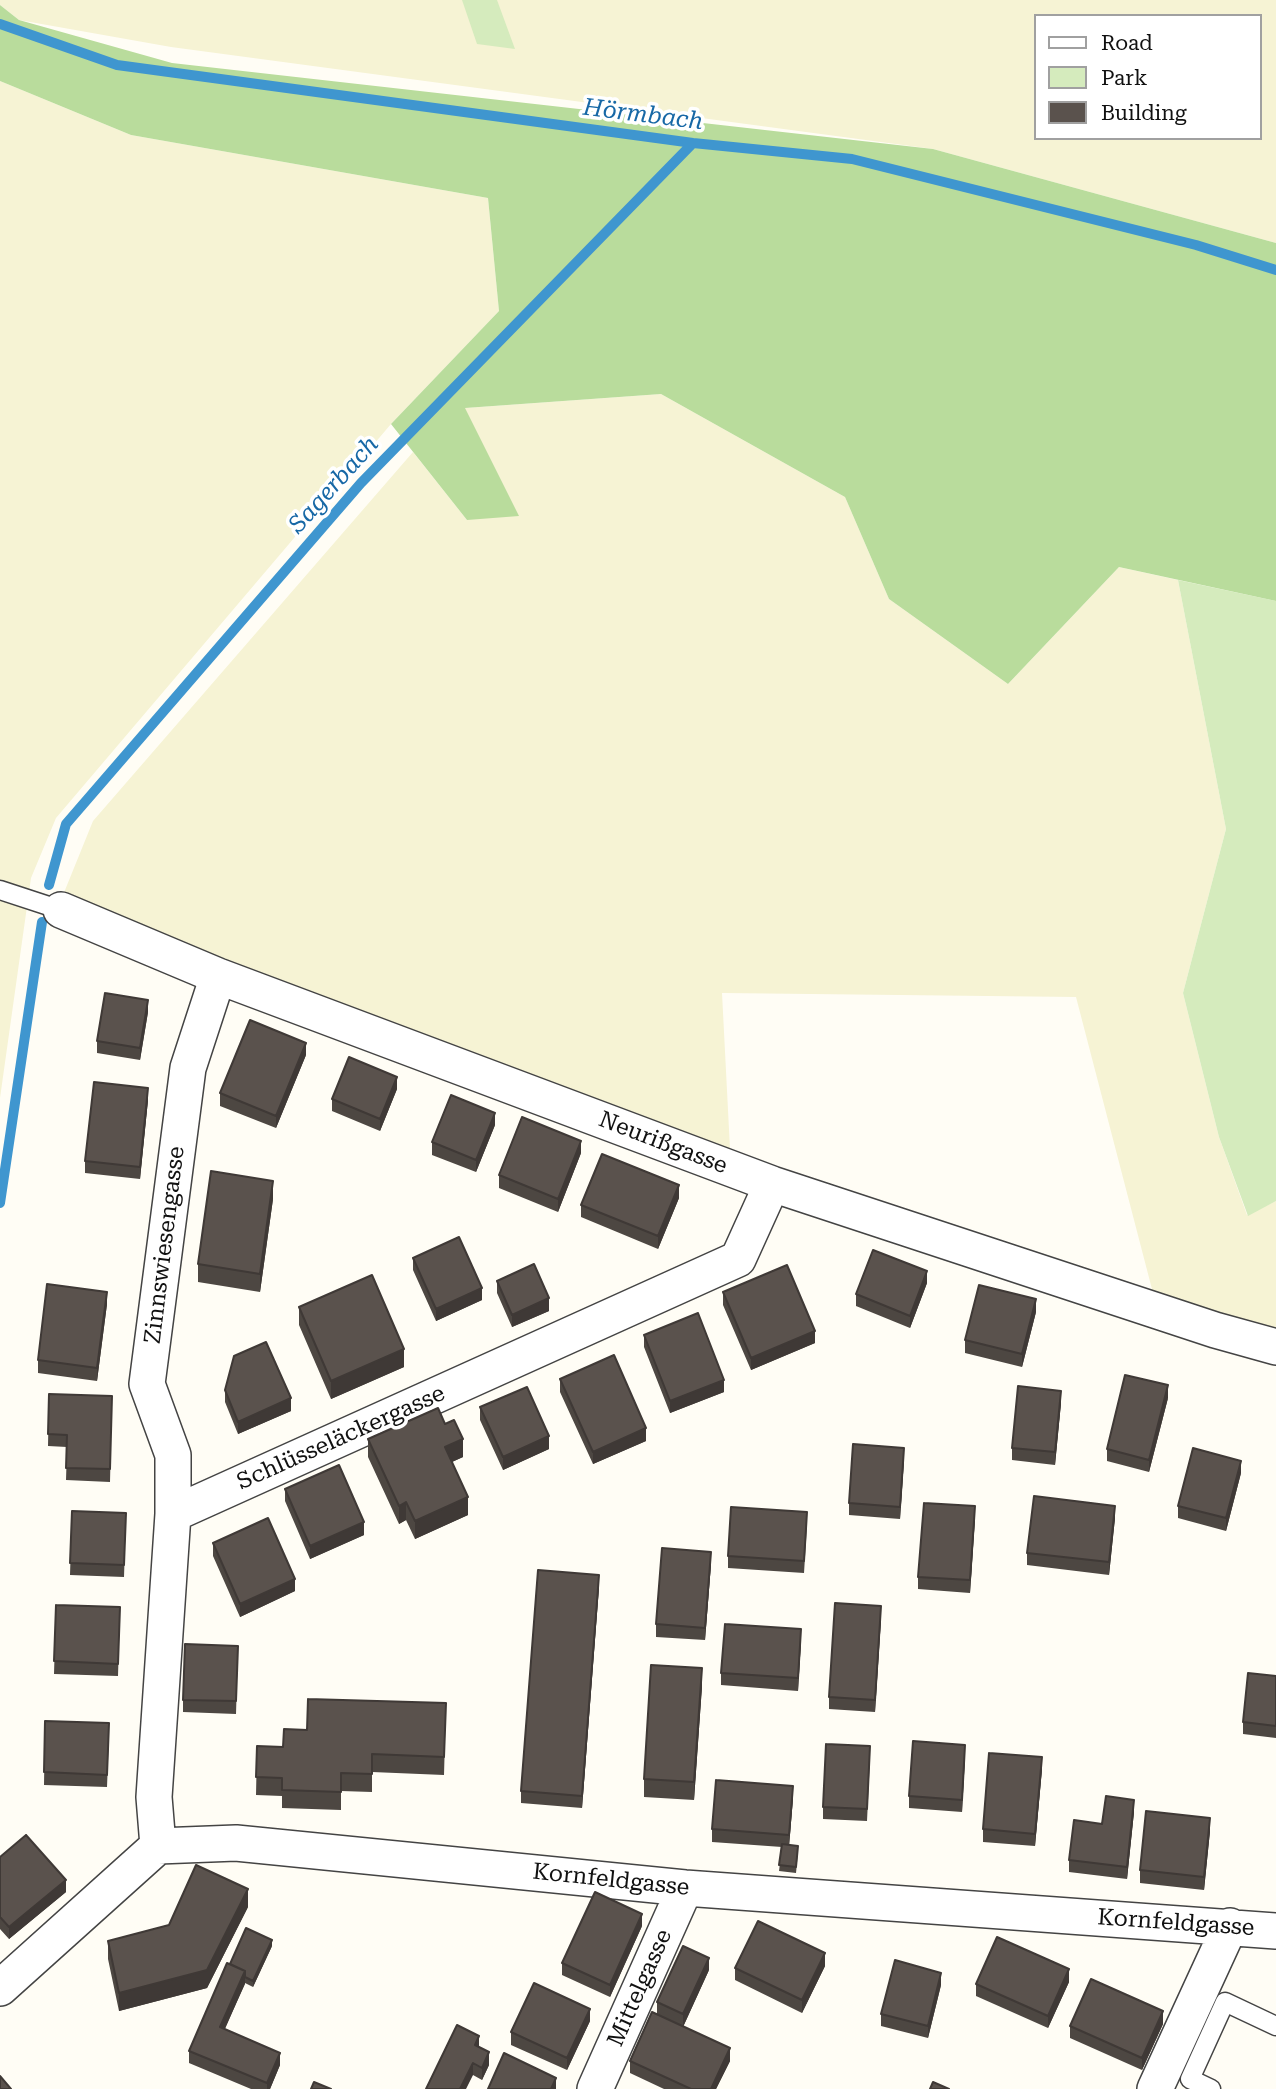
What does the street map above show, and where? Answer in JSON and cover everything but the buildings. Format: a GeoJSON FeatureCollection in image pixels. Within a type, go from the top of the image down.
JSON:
{"type":"FeatureCollection","features":[{"type":"Feature","properties":{"kind":"street","name":"Neurißgasse"},"geometry":{"type":"LineString","coordinates":[[61,910],[218,976],[772,1184],[1215,1330],[1276,1347]]}},
{"type":"Feature","properties":{"kind":"street","name":"Zinnswiesengasse"},"geometry":{"type":"LineString","coordinates":[[173,1514],[173,1455],[147,1384],[188,1068],[218,976]]}},
{"type":"Feature","properties":{"kind":"street","name":"Schlüsseläckergasse"},"geometry":{"type":"LineString","coordinates":[[173,1514],[738,1259],[772,1184]]}},
{"type":"Feature","properties":{"kind":"street"},"geometry":{"type":"LineString","coordinates":[[0,1988],[158,1846],[153,1797],[173,1514]]}},
{"type":"Feature","properties":{"kind":"street","name":"Kornfeldgasse"},"geometry":{"type":"LineString","coordinates":[[158,1846],[236,1843],[685,1888],[1276,1931]]}},
{"type":"Feature","properties":{"kind":"street","name":"Mittelgasse"},"geometry":{"type":"LineString","coordinates":[[595,2089],[685,1888]]}},
{"type":"Feature","properties":{"kind":"street"},"geometry":{"type":"LineString","coordinates":[[1155,2089],[1230,1926]]}},
{"type":"Feature","properties":{"kind":"lane"},"geometry":{"type":"LineString","coordinates":[[0,890],[61,910]]}},
{"type":"Feature","properties":{"kind":"lane"},"geometry":{"type":"LineString","coordinates":[[1212,2089],[1190,2079],[1225,2002],[1276,2026]]}},
{"type":"Feature","properties":{"kind":"shaded area"},"geometry":{"type":"Polygon","coordinates":[[[0,0],[1276,0],[1276,243],[933,149],[171,47],[19,20],[0,5],[0,0]]]}},
{"type":"Feature","properties":{"kind":"shaded area"},"geometry":{"type":"Polygon","coordinates":[[[0,81],[131,135],[488,198],[499,311],[391,424],[56,818],[31,878],[0,1098],[0,81]]]}},
{"type":"Feature","properties":{"kind":"shaded area"},"geometry":{"type":"Polygon","coordinates":[[[661,394],[845,497],[889,599],[1008,684],[1119,567],[1178,580],[1226,829],[1183,993],[1219,1137],[1247,1215],[1276,1201],[1276,1330],[1153,1293],[1076,997],[722,993],[730,1149],[61,900],[93,821],[413,452],[467,520],[465,408],[661,394]]]}},
{"type":"Feature","properties":{"kind":"green space"},"geometry":{"type":"Polygon","coordinates":[[[462,0],[497,0],[515,49],[477,44],[462,0]]]}},
{"type":"Feature","properties":{"kind":"green space"},"geometry":{"type":"Polygon","coordinates":[[[0,5],[19,20],[172,63],[933,149],[1276,243],[1276,601],[1119,567],[1008,684],[889,599],[845,497],[661,394],[465,408],[519,516],[467,520],[391,424],[499,311],[488,198],[131,135],[0,81],[0,5]]]}},
{"type":"Feature","properties":{"kind":"green space"},"geometry":{"type":"Polygon","coordinates":[[[1178,580],[1276,601],[1276,1201],[1248,1216],[1219,1137],[1183,993],[1226,829],[1178,580]]]}},
{"type":"Feature","properties":{"kind":"waterway","name":"Hörmbach"},"geometry":{"type":"LineString","coordinates":[[0,24],[117,65],[693,143],[852,159],[1196,245],[1276,270]]}},
{"type":"Feature","properties":{"kind":"waterway","name":"Sagerbach"},"geometry":{"type":"LineString","coordinates":[[49,885],[66,824],[361,483],[693,143]]}},
{"type":"Feature","properties":{"kind":"waterway","name":"Sagerbach"},"geometry":{"type":"LineString","coordinates":[[0,1203],[42,922]]}}]}
